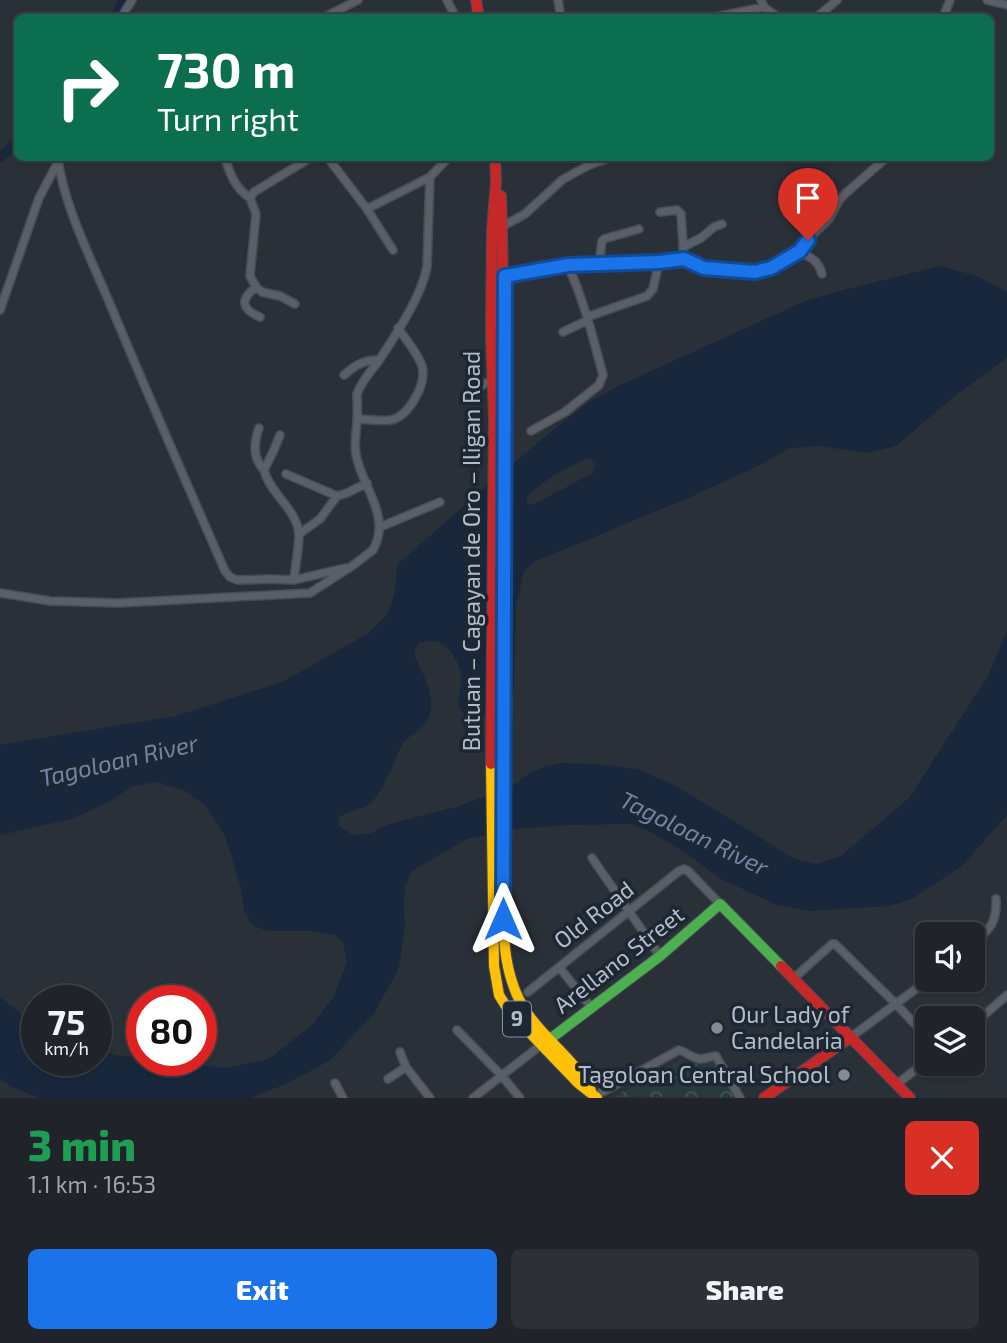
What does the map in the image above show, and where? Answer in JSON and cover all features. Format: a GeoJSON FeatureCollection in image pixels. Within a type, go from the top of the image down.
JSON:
{"type":"FeatureCollection","features":[{"type":"Feature","properties":{"kind":"main road","name":"Butuan – Cagayan de Oro – Iligan Road"},"geometry":{"type":"LineString","coordinates":[[495,161],[492,230],[494,418],[491,723],[498,920]]}},
{"type":"Feature","properties":{"kind":"main road","name":"Butuan – Cagayan de Oro – Iligan Road"},"geometry":{"type":"LineString","coordinates":[[496,182],[502,198],[505,276],[498,920]]}},
{"type":"Feature","properties":{"kind":"main road","name":"Arellano Street"},"geometry":{"type":"LineString","coordinates":[[545,1042],[660,956],[720,904]]}},
{"type":"Feature","properties":{"kind":"main road"},"geometry":{"type":"LineString","coordinates":[[720,904],[910,1098]]}},
{"type":"Feature","properties":{"kind":"main road","name":"9"},"geometry":{"type":"LineString","coordinates":[[498,920],[494,967],[499,995],[509,1011],[545,1042]]}},
{"type":"Feature","properties":{"kind":"main road","name":"9"},"geometry":{"type":"LineString","coordinates":[[498,920],[514,990],[545,1042],[578,1083],[593,1096]]}},
{"type":"Feature","properties":{"kind":"main road"},"geometry":{"type":"LineString","coordinates":[[764,1098],[850,1037]]}},
{"type":"Feature","properties":{"kind":"street"},"geometry":{"type":"LineString","coordinates":[[331,14],[358,0]]}},
{"type":"Feature","properties":{"kind":"street"},"geometry":{"type":"LineString","coordinates":[[820,14],[836,0]]}},
{"type":"Feature","properties":{"kind":"street"},"geometry":{"type":"LineString","coordinates":[[987,0],[1007,5]]}},
{"type":"Feature","properties":{"kind":"street"},"geometry":{"type":"LineString","coordinates":[[726,14],[763,4]]}},
{"type":"Feature","properties":{"kind":"street"},"geometry":{"type":"LineString","coordinates":[[0,310],[39,198],[57,161]]}},
{"type":"Feature","properties":{"kind":"street"},"geometry":{"type":"LineString","coordinates":[[59,161],[78,228],[225,571],[237,580],[294,580],[352,566]]}},
{"type":"Feature","properties":{"kind":"street"},"geometry":{"type":"LineString","coordinates":[[226,161],[237,187],[250,198],[256,214],[250,276],[262,292],[280,296],[295,304]]}},
{"type":"Feature","properties":{"kind":"street"},"geometry":{"type":"LineString","coordinates":[[250,198],[254,192],[305,161]]}},
{"type":"Feature","properties":{"kind":"street"},"geometry":{"type":"LineString","coordinates":[[330,161],[367,209],[393,250]]}},
{"type":"Feature","properties":{"kind":"street"},"geometry":{"type":"LineString","coordinates":[[367,209],[430,177],[445,161]]}},
{"type":"Feature","properties":{"kind":"street"},"geometry":{"type":"LineString","coordinates":[[503,226],[525,214],[562,180],[602,161]]}},
{"type":"Feature","properties":{"kind":"street"},"geometry":{"type":"LineString","coordinates":[[505,276],[568,265],[684,259],[704,268],[755,272],[771,268],[800,251],[830,219],[840,199],[883,161]]}},
{"type":"Feature","properties":{"kind":"street"},"geometry":{"type":"LineString","coordinates":[[0,593],[50,601],[118,603],[310,593],[373,550],[380,527],[373,497],[355,452],[357,394],[420,290],[426,273],[430,177]]}},
{"type":"Feature","properties":{"kind":"street"},"geometry":{"type":"LineString","coordinates":[[660,212],[677,210],[681,214],[684,259]]}},
{"type":"Feature","properties":{"kind":"street"},"geometry":{"type":"LineString","coordinates":[[683,247],[722,224]]}},
{"type":"Feature","properties":{"kind":"street"},"geometry":{"type":"LineString","coordinates":[[599,265],[604,239],[639,229]]}},
{"type":"Feature","properties":{"kind":"street"},"geometry":{"type":"LineString","coordinates":[[800,251],[820,265],[822,274]]}},
{"type":"Feature","properties":{"kind":"street"},"geometry":{"type":"LineString","coordinates":[[563,332],[587,319],[647,296],[653,289],[659,262]]}},
{"type":"Feature","properties":{"kind":"street"},"geometry":{"type":"LineString","coordinates":[[531,430],[565,412],[599,385],[603,375],[577,284],[568,265]]}},
{"type":"Feature","properties":{"kind":"street"},"geometry":{"type":"LineString","coordinates":[[256,286],[244,301],[252,314],[260,317]]}},
{"type":"Feature","properties":{"kind":"street"},"geometry":{"type":"LineString","coordinates":[[357,419],[396,419],[419,393],[423,373],[421,365],[398,328]]}},
{"type":"Feature","properties":{"kind":"street"},"geometry":{"type":"LineString","coordinates":[[344,375],[360,362],[379,360]]}},
{"type":"Feature","properties":{"kind":"street"},"geometry":{"type":"LineString","coordinates":[[468,393],[492,380]]}},
{"type":"Feature","properties":{"kind":"street"},"geometry":{"type":"LineString","coordinates":[[259,428],[255,440],[255,455],[268,482],[295,520],[299,534],[294,580]]}},
{"type":"Feature","properties":{"kind":"street"},"geometry":{"type":"LineString","coordinates":[[264,470],[274,452],[279,435]]}},
{"type":"Feature","properties":{"kind":"street"},"geometry":{"type":"LineString","coordinates":[[286,474],[337,496]]}},
{"type":"Feature","properties":{"kind":"street"},"geometry":{"type":"LineString","coordinates":[[299,534],[320,519],[337,496],[367,483]]}},
{"type":"Feature","properties":{"kind":"street"},"geometry":{"type":"LineString","coordinates":[[380,527],[440,502]]}},
{"type":"Feature","properties":{"kind":"street"},"geometry":{"type":"LineString","coordinates":[[592,858],[660,956]]}},
{"type":"Feature","properties":{"kind":"street","name":"Old Road"},"geometry":{"type":"LineString","coordinates":[[528,992],[679,871],[688,871],[720,904]]}},
{"type":"Feature","properties":{"kind":"street"},"geometry":{"type":"LineString","coordinates":[[985,932],[993,924],[996,915],[996,899]]}},
{"type":"Feature","properties":{"kind":"street"},"geometry":{"type":"LineString","coordinates":[[794,978],[835,944],[915,1024]]}},
{"type":"Feature","properties":{"kind":"street"},"geometry":{"type":"LineString","coordinates":[[559,967],[591,1007]]}},
{"type":"Feature","properties":{"kind":"street"},"geometry":{"type":"LineString","coordinates":[[850,1037],[915,990]]}},
{"type":"Feature","properties":{"kind":"street"},"geometry":{"type":"LineString","coordinates":[[985,1014],[1007,995]]}},
{"type":"Feature","properties":{"kind":"street"},"geometry":{"type":"LineString","coordinates":[[457,1030],[520,1098]]}},
{"type":"Feature","properties":{"kind":"street"},"geometry":{"type":"LineString","coordinates":[[473,1098],[545,1042]]}},
{"type":"Feature","properties":{"kind":"street"},"geometry":{"type":"LineString","coordinates":[[593,1096],[682,1050],[695,1058],[716,1056],[740,1098]]}},
{"type":"Feature","properties":{"kind":"street"},"geometry":{"type":"LineString","coordinates":[[400,1052],[406,1067],[430,1098]]}},
{"type":"Feature","properties":{"kind":"street"},"geometry":{"type":"LineString","coordinates":[[388,1079],[406,1067]]}},
{"type":"Feature","properties":{"kind":"street"},"geometry":{"type":"LineString","coordinates":[[897,1084],[915,1070]]}},
{"type":"Feature","properties":{"kind":"street"},"geometry":{"type":"LineString","coordinates":[[335,1083],[342,1098]]}},
{"type":"Feature","properties":{"kind":"green space"},"geometry":{"type":"Polygon","coordinates":[[[682,1059],[690,1064],[716,1062],[737,1098],[614,1097],[682,1059]]]}},
{"type":"Feature","properties":{"kind":"water","name":"Tagoloan River"},"geometry":{"type":"Polygon","coordinates":[[[940,266],[977,276],[1007,292],[1007,358],[956,395],[896,446],[867,453],[820,446],[790,448],[688,498],[534,562],[524,572],[516,606],[514,683],[512,697],[507,705],[477,718],[465,716],[459,706],[461,673],[455,658],[446,646],[440,643],[426,641],[418,644],[414,653],[430,695],[427,721],[403,743],[377,796],[368,805],[338,818],[339,826],[353,835],[371,833],[389,824],[459,806],[514,785],[531,772],[544,767],[561,763],[597,764],[637,769],[678,787],[795,859],[816,864],[841,856],[909,798],[988,676],[1007,631],[1007,815],[962,866],[913,898],[890,906],[810,911],[777,905],[721,879],[682,850],[645,829],[628,824],[515,829],[467,839],[412,871],[405,886],[405,924],[399,968],[373,1015],[329,1061],[288,1083],[251,1098],[40,1098],[14,1088],[0,1079],[0,997],[21,1013],[21,1076],[112,1076],[112,1054],[126,1056],[126,1076],[217,1076],[217,1067],[226,1068],[269,1059],[312,1025],[334,996],[347,962],[343,942],[335,935],[312,931],[268,931],[253,926],[244,911],[241,889],[225,835],[204,804],[183,790],[156,782],[133,786],[107,803],[72,819],[0,835],[0,745],[176,716],[284,681],[367,634],[388,613],[395,591],[397,565],[477,494],[589,402],[618,386],[805,301],[940,266]],[[589,458],[540,485],[527,497],[527,502],[531,505],[593,473],[596,462],[589,458]]]}},
{"type":"Feature","properties":{"kind":"waterway"},"geometry":{"type":"LineString","coordinates":[[117,14],[124,0]]}},
{"type":"Feature","properties":{"kind":"waterway"},"geometry":{"type":"LineString","coordinates":[[0,157],[14,145]]}},
{"type":"Feature","properties":{"kind":"traffic: fast"},"geometry":{"type":"LineString","coordinates":[[546,1042],[660,956],[720,904],[781,966]]}},
{"type":"Feature","properties":{"kind":"traffic: slow"},"geometry":{"type":"LineString","coordinates":[[491,764],[494,966],[499,995],[509,1011],[578,1083],[597,1098]]}},
{"type":"Feature","properties":{"kind":"traffic: slow"},"geometry":{"type":"LineString","coordinates":[[503,808],[504,936],[514,987],[530,1017],[571,1062],[591,1091]]}},
{"type":"Feature","properties":{"kind":"traffic: jam"},"geometry":{"type":"LineString","coordinates":[[476,0],[478,14]]}},
{"type":"Feature","properties":{"kind":"traffic: jam"},"geometry":{"type":"LineString","coordinates":[[491,764],[494,418],[491,335],[495,161]]}},
{"type":"Feature","properties":{"kind":"traffic: jam"},"geometry":{"type":"LineString","coordinates":[[501,196],[503,808]]}},
{"type":"Feature","properties":{"kind":"traffic: jam"},"geometry":{"type":"LineString","coordinates":[[781,966],[910,1098]]}},
{"type":"Feature","properties":{"kind":"traffic: jam"},"geometry":{"type":"LineString","coordinates":[[764,1098],[851,1037]]}},
{"type":"Feature","properties":{"kind":"place","name":"Our Lady of Candelaria"},"geometry":{"type":"Point","coordinates":[717,1028]}},
{"type":"Feature","properties":{"kind":"place","name":"Tagoloan Central School"},"geometry":{"type":"Point","coordinates":[844,1075]}},
{"type":"Feature","properties":{"kind":"route"},"geometry":{"type":"LineString","coordinates":[[503,919],[505,276],[568,265],[684,259],[704,268],[755,272],[771,268],[800,251],[808,240]]}}]}
